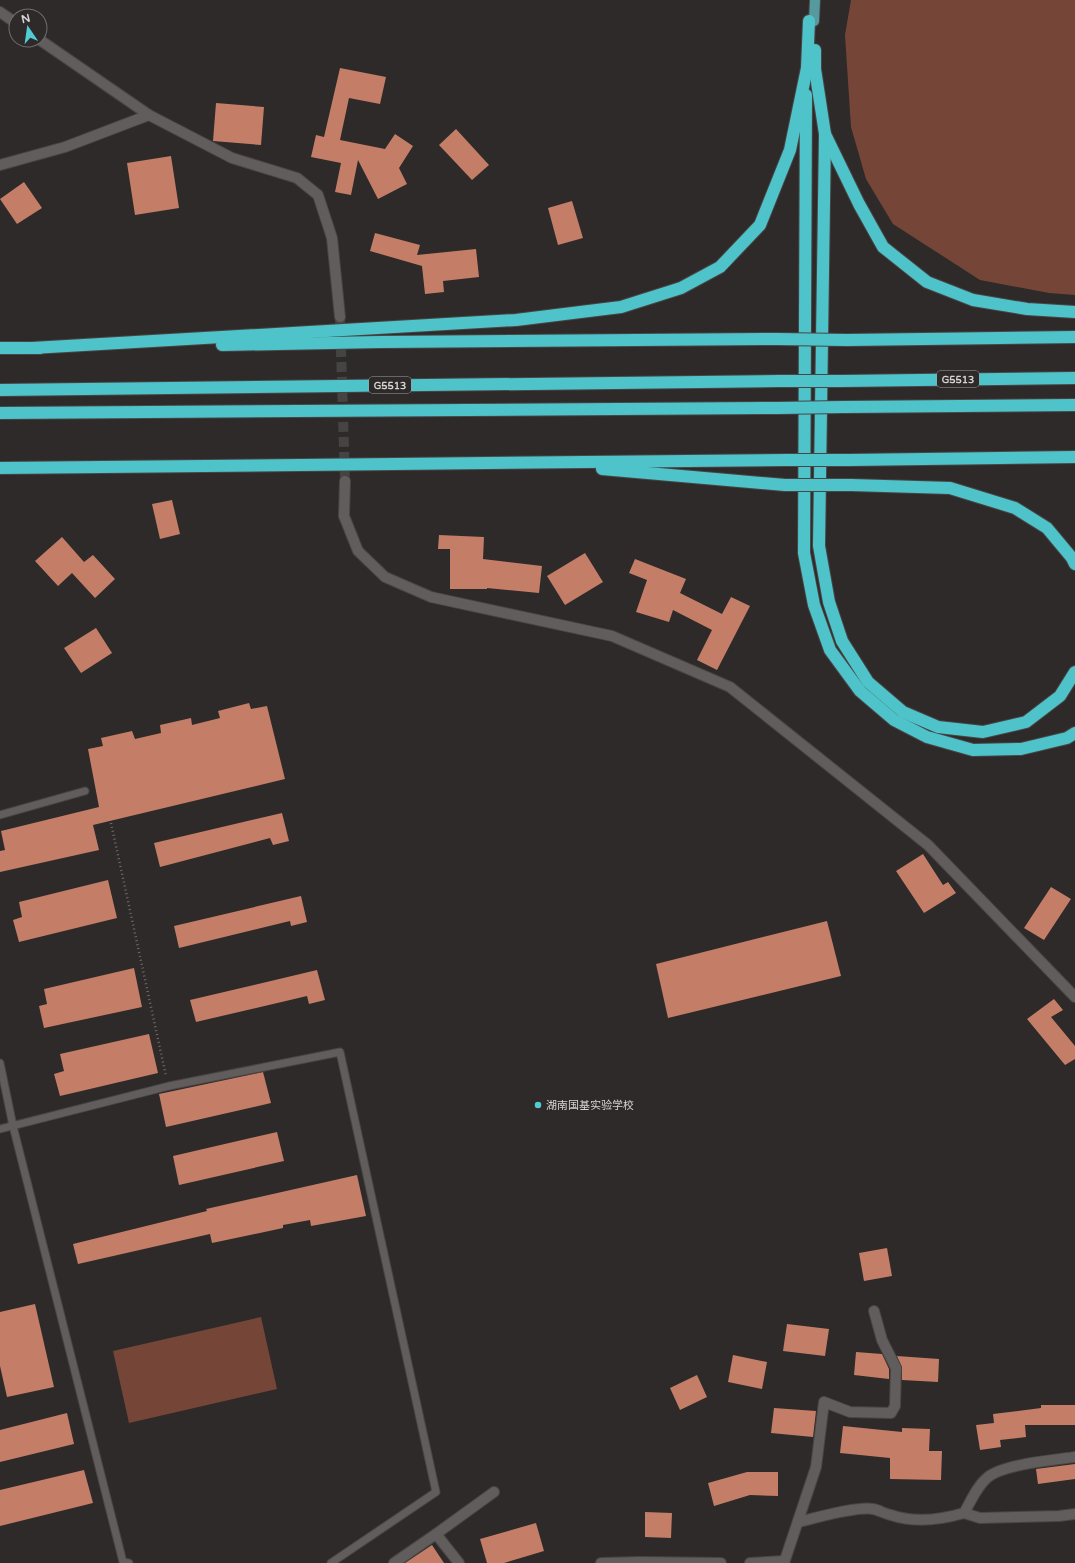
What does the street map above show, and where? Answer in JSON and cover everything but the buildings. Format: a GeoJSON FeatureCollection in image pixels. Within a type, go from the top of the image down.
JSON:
{"type":"FeatureCollection","features":[{"type":"Feature","properties":{"kind":"highway"},"geometry":{"type":"LineString","coordinates":[[32,348],[516,320],[621,308],[681,288],[720,267],[760,225],[790,150],[807,68],[812,21]]}},
{"type":"Feature","properties":{"kind":"highway"},"geometry":{"type":"LineString","coordinates":[[812,21],[815,69],[825,134],[818,546],[829,602],[842,641],[868,682],[904,712],[938,727],[983,732],[1026,722],[1060,696],[1075,672]]}},
{"type":"Feature","properties":{"kind":"highway"},"geometry":{"type":"LineString","coordinates":[[807,68],[804,553],[814,605],[830,650],[860,691],[894,720],[927,737],[973,750],[1020,749],[1067,738],[1075,733]]}},
{"type":"Feature","properties":{"kind":"highway"},"geometry":{"type":"LineString","coordinates":[[825,134],[882,247],[927,282],[973,300],[1027,309],[1075,312]]}},
{"type":"Feature","properties":{"kind":"highway"},"geometry":{"type":"LineString","coordinates":[[0,348],[380,342],[777,339],[847,340],[1075,337]]}},
{"type":"Feature","properties":{"kind":"highway","name":"G5513"},"geometry":{"type":"LineString","coordinates":[[0,390],[1075,378]]}},
{"type":"Feature","properties":{"kind":"highway"},"geometry":{"type":"LineString","coordinates":[[0,413],[1075,405]]}},
{"type":"Feature","properties":{"kind":"highway"},"geometry":{"type":"LineString","coordinates":[[0,468],[1075,457]]}},
{"type":"Feature","properties":{"kind":"highway"},"geometry":{"type":"LineString","coordinates":[[531,462],[785,485],[950,488],[1015,508],[1047,528],[1072,558],[1075,564]]}},
{"type":"Feature","properties":{"kind":"main road"},"geometry":{"type":"LineString","coordinates":[[812,21],[814,0]]}},
{"type":"Feature","properties":{"kind":"street"},"geometry":{"type":"LineString","coordinates":[[48,46],[148,115],[232,158],[297,178],[318,195],[332,238],[340,317]]}},
{"type":"Feature","properties":{"kind":"street"},"geometry":{"type":"LineString","coordinates":[[0,165],[64,147],[148,115]]}},
{"type":"Feature","properties":{"kind":"street"},"geometry":{"type":"LineString","coordinates":[[345,481],[344,516],[358,551],[385,577],[431,597],[612,636],[730,687],[928,845],[1075,997]]}},
{"type":"Feature","properties":{"kind":"street"},"geometry":{"type":"LineString","coordinates":[[750,1563],[784,1562],[816,1467],[824,1402],[850,1412],[892,1413],[896,1406],[896,1368],[882,1340],[874,1311]]}},
{"type":"Feature","properties":{"kind":"street"},"geometry":{"type":"LineString","coordinates":[[964,1513],[979,1486],[989,1476],[1027,1463],[1075,1457]]}},
{"type":"Feature","properties":{"kind":"street"},"geometry":{"type":"LineString","coordinates":[[394,1563],[494,1492]]}},
{"type":"Feature","properties":{"kind":"street"},"geometry":{"type":"LineString","coordinates":[[798,1522],[857,1509],[873,1509],[891,1516],[911,1520],[947,1518],[964,1513],[980,1518],[1075,1514]]}},
{"type":"Feature","properties":{"kind":"street"},"geometry":{"type":"LineString","coordinates":[[436,1534],[459,1563]]}},
{"type":"Feature","properties":{"kind":"street"},"geometry":{"type":"LineString","coordinates":[[601,1563],[721,1563]]}},
{"type":"Feature","properties":{"kind":"lane"},"geometry":{"type":"LineString","coordinates":[[0,815],[85,791]]}},
{"type":"Feature","properties":{"kind":"lane"},"geometry":{"type":"LineString","coordinates":[[0,1129],[169,1086],[340,1052],[436,1492],[331,1563]]}},
{"type":"Feature","properties":{"kind":"lane"},"geometry":{"type":"LineString","coordinates":[[0,1063],[13,1126],[123,1562],[129,1563]]}},
{"type":"Feature","properties":{"kind":"path"},"geometry":{"type":"LineString","coordinates":[[111,823],[169,1086]]}},
{"type":"Feature","properties":{"kind":"shaded area"},"geometry":{"type":"Polygon","coordinates":[[[851,0],[1075,0],[1075,295],[1049,293],[980,280],[893,224],[866,179],[851,127],[845,35],[851,0]]]}},
{"type":"Feature","properties":{"kind":"shaded area"},"geometry":{"type":"Polygon","coordinates":[[[261,1317],[277,1389],[129,1423],[113,1351],[261,1317]]]}},
{"type":"Feature","properties":{"kind":"tunnel"},"geometry":{"type":"LineString","coordinates":[[340,317],[345,481]]}},
{"type":"Feature","properties":{"kind":"place","name":"湖南国基实验学校"},"geometry":{"type":"Point","coordinates":[538,1105]}}]}
